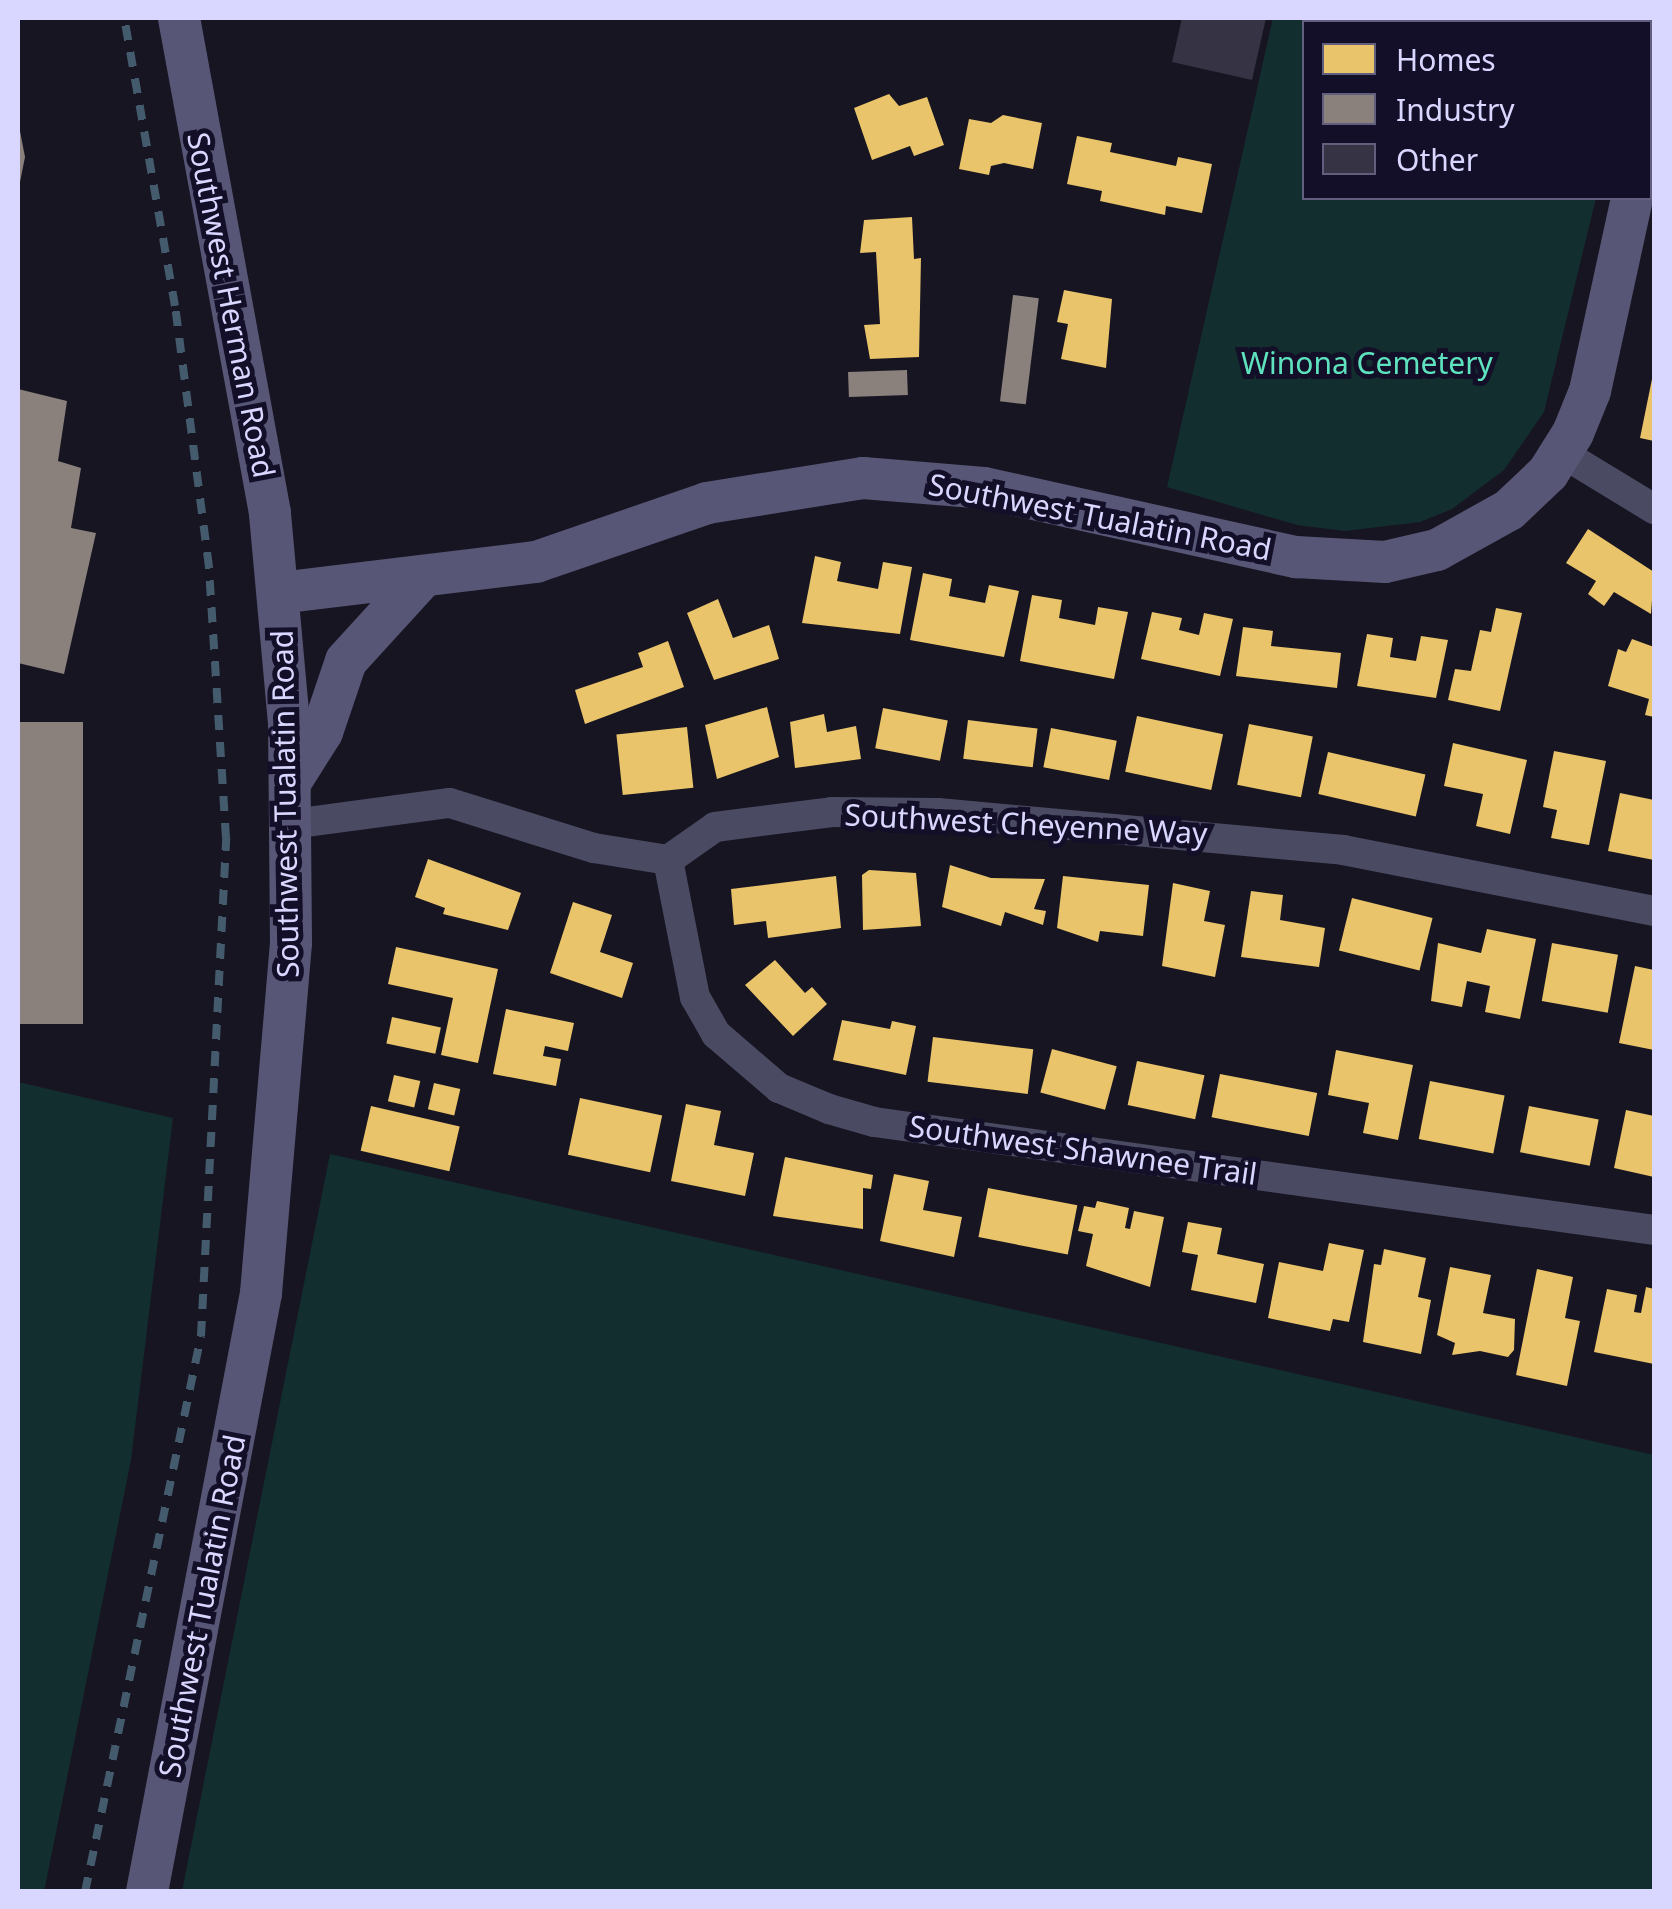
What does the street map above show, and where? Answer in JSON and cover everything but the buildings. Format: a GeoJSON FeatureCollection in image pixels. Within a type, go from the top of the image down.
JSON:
{"type":"FeatureCollection","features":[{"type":"Feature","properties":{"kind":"main road","name":"Southwest Herman Road"},"geometry":{"type":"LineString","coordinates":[[178,18],[270,512],[279,594]]}},
{"type":"Feature","properties":{"kind":"main road","name":"Southwest Tualatin Road"},"geometry":{"type":"LineString","coordinates":[[147,1892],[266,1260],[288,1010],[292,824],[279,594],[418,581],[574,552],[754,491],[863,478],[984,488],[1296,557],[1386,562],[1474,534],[1532,490],[1562,453],[1590,390],[1632,200]]}},
{"type":"Feature","properties":{"kind":"main road"},"geometry":{"type":"LineString","coordinates":[[291,781],[322,732],[346,661],[418,581]]}},
{"type":"Feature","properties":{"kind":"street"},"geometry":{"type":"LineString","coordinates":[[1562,453],[1654,509]]}},
{"type":"Feature","properties":{"kind":"street"},"geometry":{"type":"LineString","coordinates":[[292,824],[450,803],[594,848],[668,860]]}},
{"type":"Feature","properties":{"kind":"street","name":"Southwest Cheyenne Way"},"geometry":{"type":"LineString","coordinates":[[668,860],[716,826],[832,812],[938,813],[1343,850],[1654,911]]}},
{"type":"Feature","properties":{"kind":"street","name":"Southwest Shawnee Trail"},"geometry":{"type":"LineString","coordinates":[[668,860],[695,997],[716,1034],[779,1088],[829,1109],[874,1122],[1654,1230]]}},
{"type":"Feature","properties":{"kind":"green space","name":"Winona Cemetery"},"geometry":{"type":"Polygon","coordinates":[[[1273,18],[1636,18],[1302,20],[1302,200],[1596,200],[1544,412],[1504,470],[1452,509],[1420,522],[1345,531],[1297,525],[1167,487],[1273,18]]]}},
{"type":"Feature","properties":{"kind":"green space"},"geometry":{"type":"Polygon","coordinates":[[[18,1082],[173,1118],[131,1460],[44,1892],[18,1891],[18,1082]]]}},
{"type":"Feature","properties":{"kind":"green space"},"geometry":{"type":"Polygon","coordinates":[[[330,1154],[1654,1455],[1654,1891],[182,1891],[330,1154]]]}},
{"type":"Feature","properties":{"kind":"railway"},"geometry":{"type":"LineString","coordinates":[[85,1892],[201,1336],[226,838],[209,567],[175,306],[124,18]]}}]}
